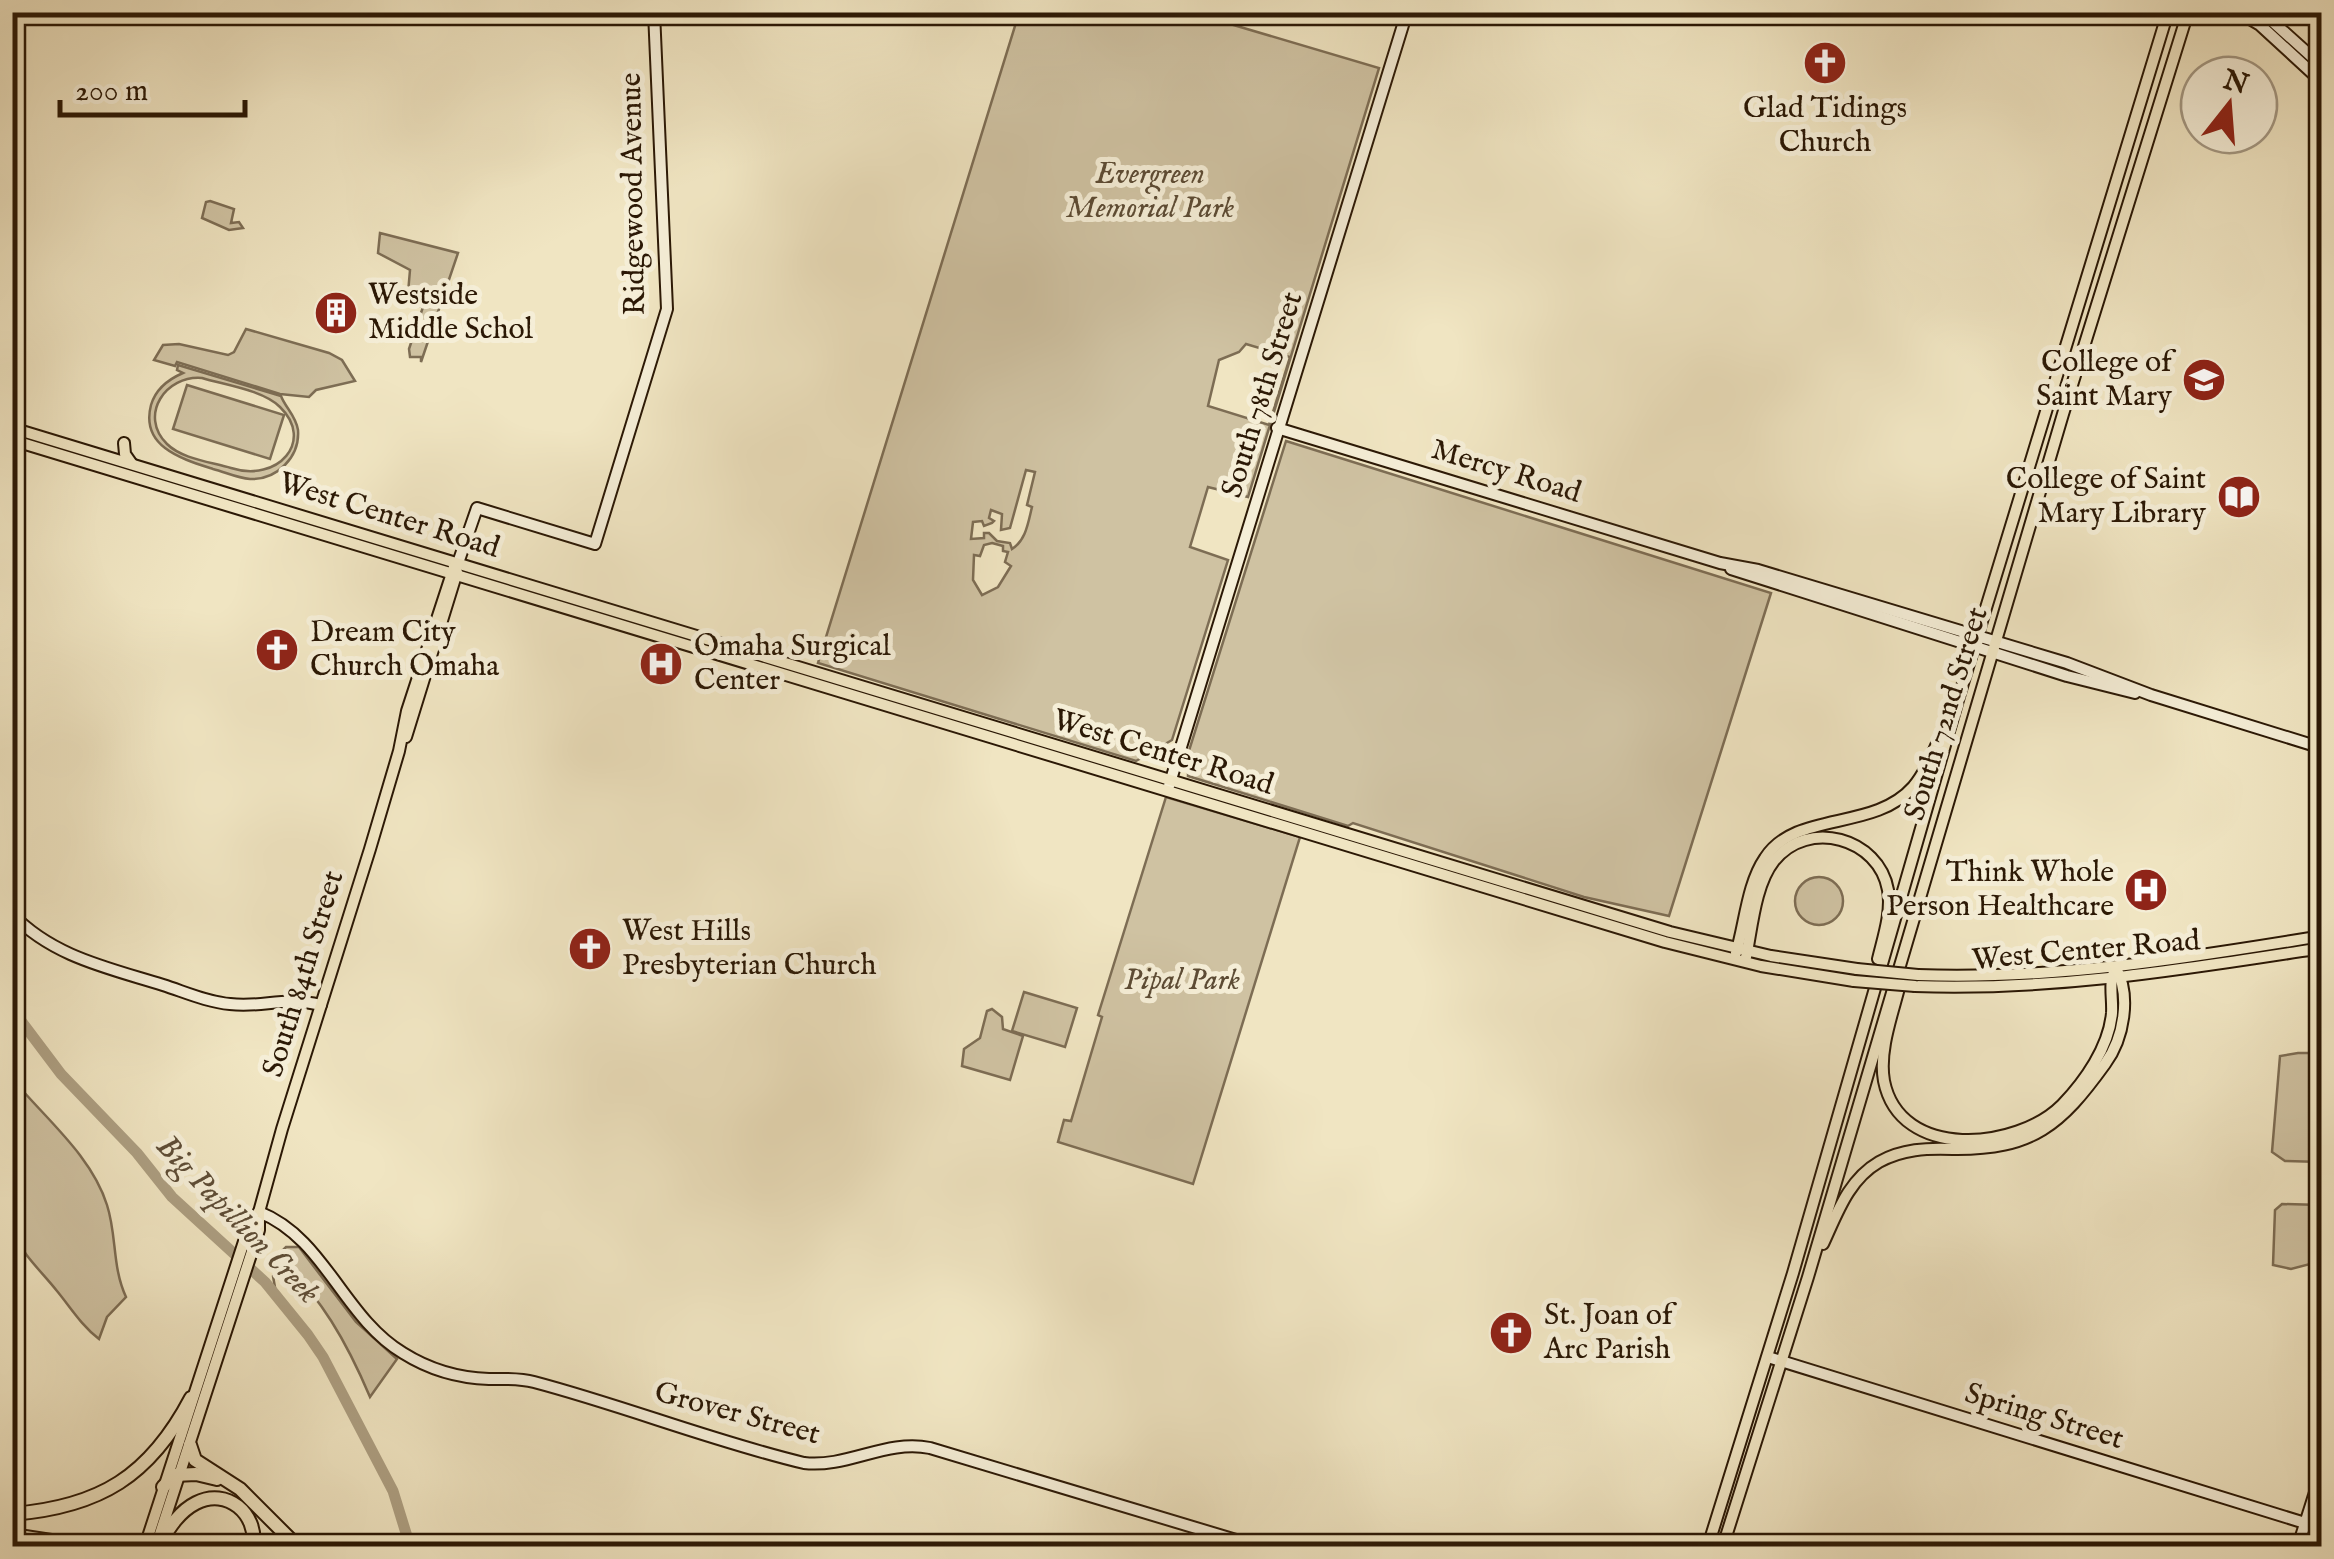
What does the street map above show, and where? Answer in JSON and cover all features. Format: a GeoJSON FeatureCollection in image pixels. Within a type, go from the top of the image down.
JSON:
{"type":"FeatureCollection","features":[{"type":"Feature","properties":{"kind":"highway"},"geometry":{"type":"LineString","coordinates":[[12,1514],[74,1504],[118,1484],[166,1441],[191,1398]]}},
{"type":"Feature","properties":{"kind":"highway"},"geometry":{"type":"LineString","coordinates":[[190,1445],[195,1460],[231,1481],[296,1546]]}},
{"type":"Feature","properties":{"kind":"highway"},"geometry":{"type":"LineString","coordinates":[[163,1487],[180,1475],[213,1478],[250,1498]]}},
{"type":"Feature","properties":{"kind":"highway"},"geometry":{"type":"LineString","coordinates":[[157,1546],[186,1510],[215,1498],[230,1501],[244,1511],[252,1526],[253,1546]]}},
{"type":"Feature","properties":{"kind":"highway"},"geometry":{"type":"LineString","coordinates":[[12,1538],[36,1546]]}},
{"type":"Feature","properties":{"kind":"highway"},"geometry":{"type":"LineString","coordinates":[[12,1538],[84,1546]]}},
{"type":"Feature","properties":{"kind":"main road","name":"Ridgewood Avenue"},"geometry":{"type":"LineString","coordinates":[[478,508],[595,544],[667,308],[654,12]]}},
{"type":"Feature","properties":{"kind":"main road","name":"South 78th Street"},"geometry":{"type":"LineString","coordinates":[[1169,786],[1407,12]]}},
{"type":"Feature","properties":{"kind":"main road","name":"South 72nd Street"},"geometry":{"type":"LineString","coordinates":[[1708,1546],[1768,1357],[1960,693],[2168,12]]}},
{"type":"Feature","properties":{"kind":"main road","name":"South 72nd Street"},"geometry":{"type":"LineString","coordinates":[[1725,1543],[2188,12]]}},
{"type":"Feature","properties":{"kind":"main road"},"geometry":{"type":"LineString","coordinates":[[2238,12],[2257,22],[2322,82]]}},
{"type":"Feature","properties":{"kind":"main road"},"geometry":{"type":"LineString","coordinates":[[2262,12],[2322,66]]}},
{"type":"Feature","properties":{"kind":"main road","name":"West Center Road"},"geometry":{"type":"LineString","coordinates":[[12,428],[455,570],[487,584],[1422,858],[1741,956],[1856,975],[2021,987],[2322,948]]}},
{"type":"Feature","properties":{"kind":"main road","name":"Mercy Road"},"geometry":{"type":"LineString","coordinates":[[1277,428],[1720,563],[1758,570],[1993,647],[2079,667],[2151,695],[2322,748]]}},
{"type":"Feature","properties":{"kind":"main road","name":"West Center Road"},"geometry":{"type":"LineString","coordinates":[[12,440],[1169,786]]}},
{"type":"Feature","properties":{"kind":"main road"},"geometry":{"type":"LineString","coordinates":[[124,443],[132,465]]}},
{"type":"Feature","properties":{"kind":"main road","name":"South 84th Street"},"geometry":{"type":"LineString","coordinates":[[157,1546],[407,711],[478,508]]}},
{"type":"Feature","properties":{"kind":"main road","name":"South 84th Street"},"geometry":{"type":"LineString","coordinates":[[398,751],[411,726],[455,570]]}},
{"type":"Feature","properties":{"kind":"main road"},"geometry":{"type":"LineString","coordinates":[[445,616],[462,588],[473,582],[487,584]]}},
{"type":"Feature","properties":{"kind":"main road"},"geometry":{"type":"LineString","coordinates":[[1741,956],[1757,875],[1770,851],[1793,834],[1876,812],[1906,794],[1926,768],[1960,693]]}},
{"type":"Feature","properties":{"kind":"main road"},"geometry":{"type":"LineString","coordinates":[[1741,956],[1764,880],[1773,862],[1788,848],[1813,838],[1834,838],[1860,847],[1872,858],[1886,882],[1888,911],[1856,1058]]}},
{"type":"Feature","properties":{"kind":"main road"},"geometry":{"type":"LineString","coordinates":[[1929,861],[1883,1066],[1892,1102],[1914,1126],[1942,1137],[1977,1139],[2015,1133],[2045,1118],[2064,1102],[2101,1052],[2111,1019],[2116,976]]}},
{"type":"Feature","properties":{"kind":"main road"},"geometry":{"type":"LineString","coordinates":[[12,914],[40,938],[77,958],[211,1001],[244,1005],[285,999],[321,1005]]}},
{"type":"Feature","properties":{"kind":"main road","name":"West Center Road"},"geometry":{"type":"LineString","coordinates":[[2116,976],[2322,936]]}},
{"type":"Feature","properties":{"kind":"main road"},"geometry":{"type":"LineString","coordinates":[[1808,1277],[1849,1191],[1880,1162],[1919,1150],[2007,1145],[2036,1135],[2064,1117],[2115,1048],[2122,1018],[2116,976]]}},
{"type":"Feature","properties":{"kind":"main road","name":"Grover Street"},"geometry":{"type":"LineString","coordinates":[[258,1212],[281,1221],[298,1234],[376,1332],[406,1356],[434,1369],[468,1378],[531,1381],[804,1462],[834,1463],[896,1445],[930,1448],[1256,1546]]}},
{"type":"Feature","properties":{"kind":"main road","name":"South 84th Street"},"geometry":{"type":"LineString","coordinates":[[144,1546],[191,1398],[232,1297]]}},
{"type":"Feature","properties":{"kind":"main road","name":"Spring Street"},"geometry":{"type":"LineString","coordinates":[[1768,1357],[2305,1524]]}},
{"type":"Feature","properties":{"kind":"main road"},"geometry":{"type":"LineString","coordinates":[[2298,1546],[2322,1470]]}},
{"type":"Feature","properties":{"kind":"main road"},"geometry":{"type":"LineString","coordinates":[[1715,1522],[1725,1543]]}},
{"type":"Feature","properties":{"kind":"green space","name":"Evergreen Memorial Park"},"geometry":{"type":"Polygon","coordinates":[[[1019,13],[1193,13],[1379,68],[1248,497],[1208,487],[1190,547],[1228,560],[1172,740],[1136,761],[818,663],[1019,13]],[[1246,344],[1239,352],[1219,360],[1208,406],[1269,425],[1290,357],[1246,344]],[[1026,470],[1010,528],[1001,530],[1002,514],[991,510],[989,518],[994,521],[984,526],[982,521],[973,522],[971,539],[984,538],[984,533],[989,533],[997,541],[1010,543],[1012,549],[1017,545],[1032,507],[1027,505],[1035,472],[1026,470]],[[984,545],[980,556],[974,555],[973,580],[982,595],[998,587],[1011,566],[1005,562],[1008,552],[1003,551],[1003,546],[984,545]]]}},
{"type":"Feature","properties":{"kind":"green space"},"geometry":{"type":"Polygon","coordinates":[[[206,202],[234,209],[231,223],[239,222],[243,228],[229,230],[202,218],[206,202]]]}},
{"type":"Feature","properties":{"kind":"green space"},"geometry":{"type":"Polygon","coordinates":[[[380,233],[458,253],[421,362],[421,357],[410,357],[409,349],[423,307],[398,298],[400,292],[408,293],[410,270],[378,253],[380,233]]]}},
{"type":"Feature","properties":{"kind":"green space"},"geometry":{"type":"Polygon","coordinates":[[[246,329],[329,353],[342,360],[355,381],[316,390],[309,397],[280,394],[177,362],[175,366],[154,360],[163,345],[179,344],[228,355],[234,352],[246,329]]]}},
{"type":"Feature","properties":{"kind":"green space"},"geometry":{"type":"Polygon","coordinates":[[[178,365],[281,396],[298,430],[291,458],[269,476],[245,478],[189,461],[166,449],[152,431],[149,419],[156,394],[183,373],[177,370],[178,365]],[[202,378],[177,383],[160,399],[155,421],[167,444],[189,457],[248,471],[263,470],[286,456],[294,433],[280,407],[254,392],[202,378]]]}},
{"type":"Feature","properties":{"kind":"green space"},"geometry":{"type":"Polygon","coordinates":[[[187,385],[284,415],[270,459],[173,429],[187,385]]]}},
{"type":"Feature","properties":{"kind":"green space"},"geometry":{"type":"Polygon","coordinates":[[[1286,441],[1771,593],[1669,916],[1584,897],[1353,823],[1348,826],[1188,776],[1188,754],[1286,441]]]}},
{"type":"Feature","properties":{"kind":"green space","name":"Pipal Park"},"geometry":{"type":"Polygon","coordinates":[[[1166,797],[1300,837],[1193,1184],[1058,1142],[1064,1120],[1071,1121],[1102,1017],[1098,1015],[1166,797]]]}},
{"type":"Feature","properties":{"kind":"green space"},"geometry":{"type":"Polygon","coordinates":[[[1819,877],[1836,884],[1843,901],[1836,918],[1819,925],[1802,918],[1795,901],[1802,884],[1819,877]]]}},
{"type":"Feature","properties":{"kind":"green space"},"geometry":{"type":"Polygon","coordinates":[[[1024,992],[1077,1008],[1065,1047],[1012,1031],[1024,992]]]}},
{"type":"Feature","properties":{"kind":"green space"},"geometry":{"type":"Polygon","coordinates":[[[992,1009],[1002,1017],[1003,1029],[1023,1036],[1010,1080],[962,1066],[964,1049],[980,1038],[987,1011],[992,1009]]]}},
{"type":"Feature","properties":{"kind":"green space"},"geometry":{"type":"Polygon","coordinates":[[[2321,1053],[2321,1162],[2285,1161],[2272,1152],[2280,1056],[2321,1053]]]}},
{"type":"Feature","properties":{"kind":"green space"},"geometry":{"type":"Polygon","coordinates":[[[12,1084],[71,1144],[92,1173],[107,1205],[126,1297],[107,1317],[99,1339],[33,1263],[13,1233],[12,1084]]]}},
{"type":"Feature","properties":{"kind":"green space"},"geometry":{"type":"Polygon","coordinates":[[[2282,1204],[2321,1205],[2318,1262],[2291,1269],[2273,1265],[2275,1210],[2282,1204]]]}},
{"type":"Feature","properties":{"kind":"green space"},"geometry":{"type":"Polygon","coordinates":[[[286,1247],[299,1247],[356,1322],[397,1359],[370,1397],[331,1321],[306,1287],[276,1257],[286,1247]]]}},
{"type":"Feature","properties":{"kind":"waterway","name":"Big Papillion Creek"},"geometry":{"type":"LineString","coordinates":[[12,1009],[61,1074],[137,1153],[172,1197],[265,1282],[308,1335],[393,1491],[410,1546]]}},
{"type":"Feature","properties":{"kind":"waterway"},"geometry":{"type":"LineString","coordinates":[[273,1276],[276,1293]]}},
{"type":"Feature","properties":{"kind":"place","name":"Glad Tidings Church"},"geometry":{"type":"Point","coordinates":[1825,63]}},
{"type":"Feature","properties":{"kind":"place","name":"Westside Middle Schol"},"geometry":{"type":"Point","coordinates":[336,313]}},
{"type":"Feature","properties":{"kind":"place","name":"College of Saint Mary"},"geometry":{"type":"Point","coordinates":[2204,380]}},
{"type":"Feature","properties":{"kind":"place","name":"College of Saint Mary Library"},"geometry":{"type":"Point","coordinates":[2239,497]}},
{"type":"Feature","properties":{"kind":"place","name":"Dream City Church Omaha"},"geometry":{"type":"Point","coordinates":[277,650]}},
{"type":"Feature","properties":{"kind":"place","name":"Omaha Surgical Center"},"geometry":{"type":"Point","coordinates":[661,664]}},
{"type":"Feature","properties":{"kind":"place","name":"Think Whole Person Healthcare"},"geometry":{"type":"Point","coordinates":[2146,890]}},
{"type":"Feature","properties":{"kind":"place","name":"West Hills Presbyterian Church"},"geometry":{"type":"Point","coordinates":[590,949]}},
{"type":"Feature","properties":{"kind":"place","name":"St. Joan of Arc Parish"},"geometry":{"type":"Point","coordinates":[1511,1333]}}]}
